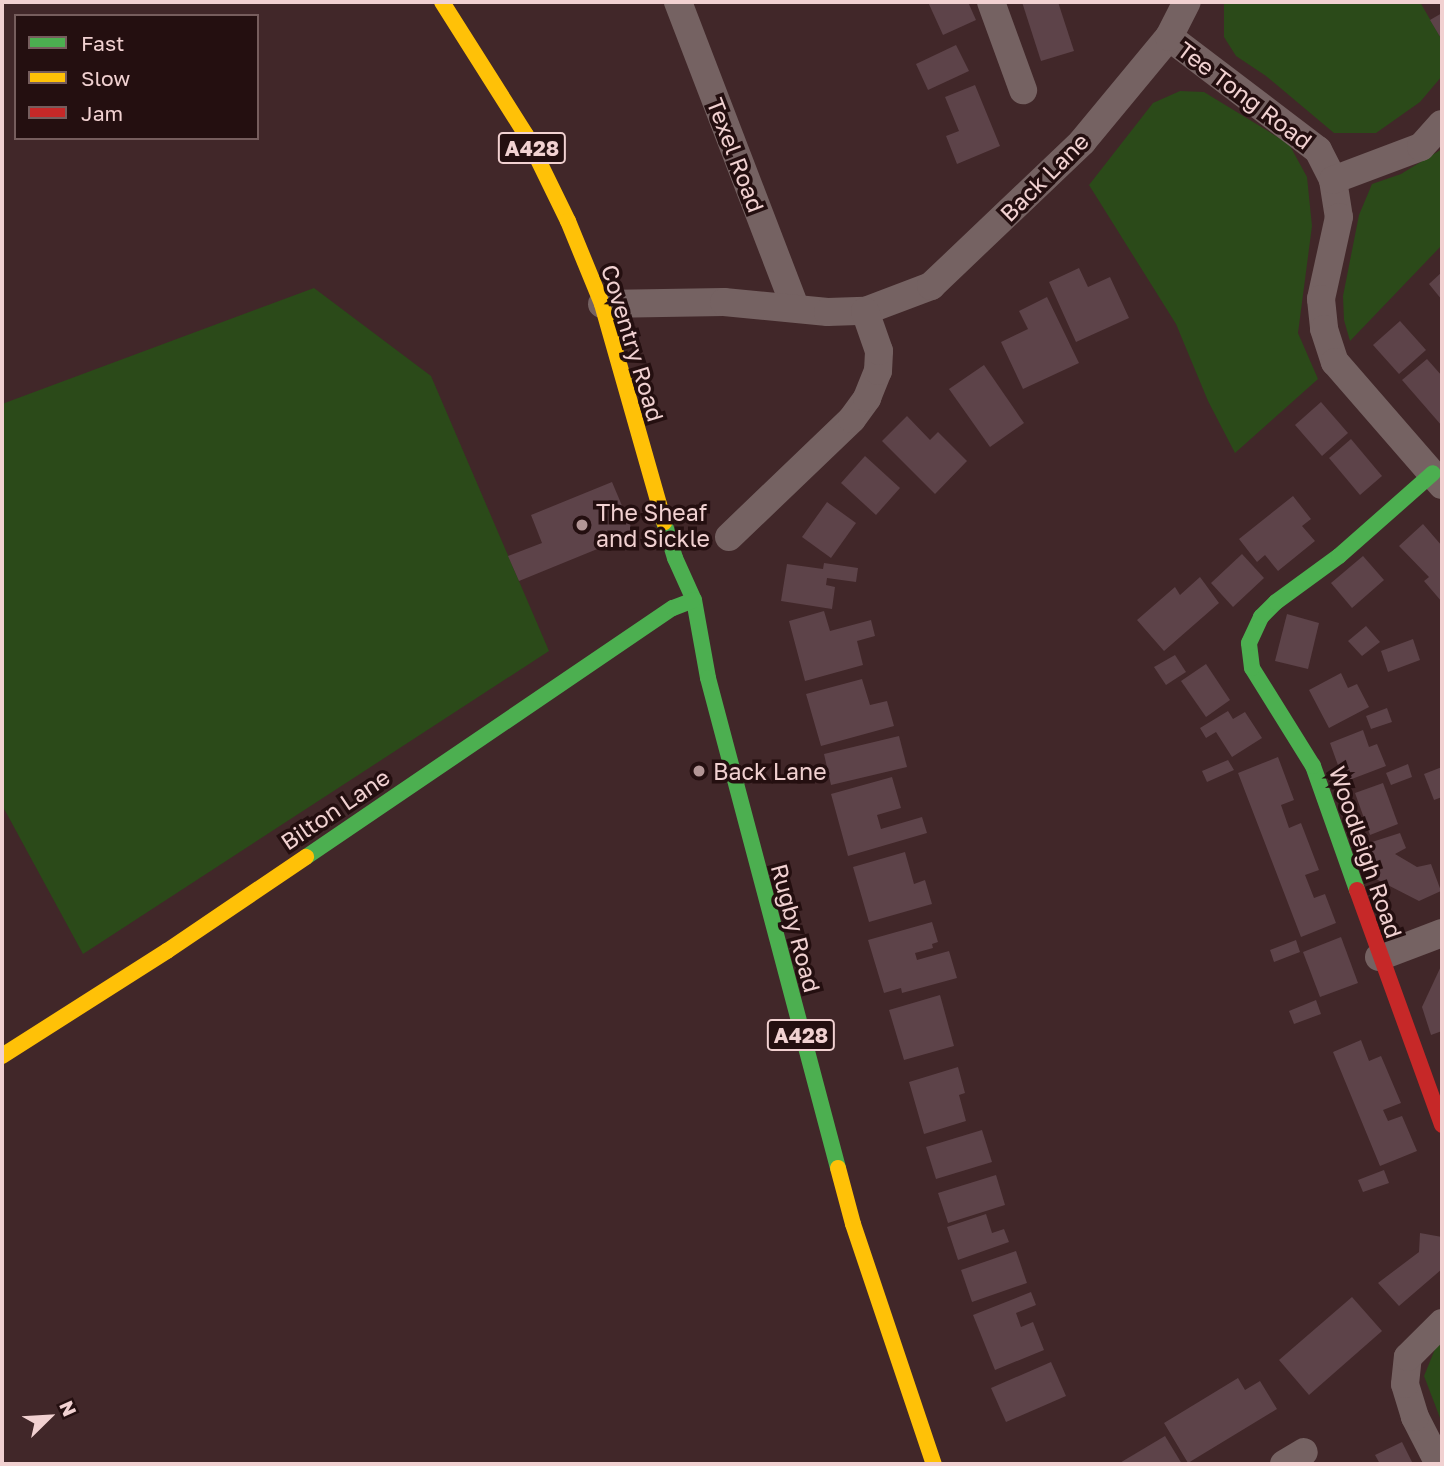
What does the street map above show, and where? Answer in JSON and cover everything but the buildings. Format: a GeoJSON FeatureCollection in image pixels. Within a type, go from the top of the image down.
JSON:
{"type":"FeatureCollection","features":[{"type":"Feature","properties":{"kind":"street","name":"Coventry Road"},"geometry":{"type":"LineString","coordinates":[[442,2],[526,135],[568,221],[602,304],[648,472],[675,558],[694,600]]}},
{"type":"Feature","properties":{"kind":"street","name":"Texel Road"},"geometry":{"type":"LineString","coordinates":[[678,2],[795,307]]}},
{"type":"Feature","properties":{"kind":"street"},"geometry":{"type":"LineString","coordinates":[[991,2],[1023,90]]}},
{"type":"Feature","properties":{"kind":"street","name":"Back Lane"},"geometry":{"type":"LineString","coordinates":[[602,304],[724,302],[828,312],[865,311],[931,286],[1082,142],[1169,37],[1187,2]]}},
{"type":"Feature","properties":{"kind":"street","name":"Tee Tong Road"},"geometry":{"type":"LineString","coordinates":[[1169,37],[1318,150],[1333,180],[1339,217],[1321,299],[1324,329],[1335,362],[1437,479]]}},
{"type":"Feature","properties":{"kind":"street"},"geometry":{"type":"LineString","coordinates":[[1333,180],[1421,147],[1442,124]]}},
{"type":"Feature","properties":{"kind":"street"},"geometry":{"type":"LineString","coordinates":[[729,537],[852,419],[867,398],[878,371],[879,351],[865,311]]}},
{"type":"Feature","properties":{"kind":"street","name":"Woodleigh Road"},"geometry":{"type":"LineString","coordinates":[[1437,479],[1276,602],[1261,617],[1249,643],[1252,668],[1313,766],[1323,790],[1379,957],[1442,1125]]}},
{"type":"Feature","properties":{"kind":"street","name":"Bilton Lane"},"geometry":{"type":"LineString","coordinates":[[2,1056],[167,951],[673,608],[694,600]]}},
{"type":"Feature","properties":{"kind":"street","name":"Rugby Road"},"geometry":{"type":"LineString","coordinates":[[694,600],[708,678],[853,1224],[934,1464]]}},
{"type":"Feature","properties":{"kind":"street"},"geometry":{"type":"LineString","coordinates":[[1379,957],[1442,933]]}},
{"type":"Feature","properties":{"kind":"street"},"geometry":{"type":"LineString","coordinates":[[1440,1464],[1415,1417],[1405,1384],[1408,1357],[1442,1322]]}},
{"type":"Feature","properties":{"kind":"green space"},"geometry":{"type":"Polygon","coordinates":[[[1224,2],[1420,2],[1442,40],[1442,76],[1420,102],[1376,133],[1334,133],[1266,76],[1236,56],[1224,37],[1224,2]]]}},
{"type":"Feature","properties":{"kind":"green space"},"geometry":{"type":"Polygon","coordinates":[[[1180,91],[1204,92],[1289,144],[1307,177],[1312,226],[1298,333],[1318,379],[1235,453],[1208,401],[1176,324],[1089,185],[1153,103],[1180,91]]]}},
{"type":"Feature","properties":{"kind":"green space"},"geometry":{"type":"Polygon","coordinates":[[[1442,149],[1442,245],[1350,341],[1344,320],[1343,296],[1359,215],[1372,184],[1401,174],[1442,149]]]}},
{"type":"Feature","properties":{"kind":"green space"},"geometry":{"type":"Polygon","coordinates":[[[314,288],[431,376],[549,651],[83,954],[2,805],[2,404],[314,288]]]}},
{"type":"Feature","properties":{"kind":"green space"},"geometry":{"type":"Polygon","coordinates":[[[1442,1339],[1442,1423],[1424,1376],[1437,1344],[1442,1339]]]}},
{"type":"Feature","properties":{"kind":"traffic: fast"},"geometry":{"type":"LineString","coordinates":[[1357,890],[1313,766],[1252,668],[1249,643],[1261,617],[1276,602],[1339,556],[1433,473]]}},
{"type":"Feature","properties":{"kind":"traffic: fast"},"geometry":{"type":"LineString","coordinates":[[664,522],[675,558],[694,600],[708,678],[838,1168]]}},
{"type":"Feature","properties":{"kind":"traffic: fast"},"geometry":{"type":"LineString","coordinates":[[306,857],[673,608],[694,600]]}},
{"type":"Feature","properties":{"kind":"traffic: slow"},"geometry":{"type":"LineString","coordinates":[[442,2],[526,135],[568,221],[602,304],[664,522]]}},
{"type":"Feature","properties":{"kind":"traffic: slow"},"geometry":{"type":"LineString","coordinates":[[2,1056],[167,951],[306,857]]}},
{"type":"Feature","properties":{"kind":"traffic: slow"},"geometry":{"type":"LineString","coordinates":[[838,1168],[853,1224],[934,1464]]}},
{"type":"Feature","properties":{"kind":"traffic: jam"},"geometry":{"type":"LineString","coordinates":[[1357,890],[1442,1125]]}},
{"type":"Feature","properties":{"kind":"place","name":"The Sheaf and Sickle"},"geometry":{"type":"Point","coordinates":[582,525]}},
{"type":"Feature","properties":{"kind":"place","name":"Back Lane"},"geometry":{"type":"Point","coordinates":[699,771]}}]}
